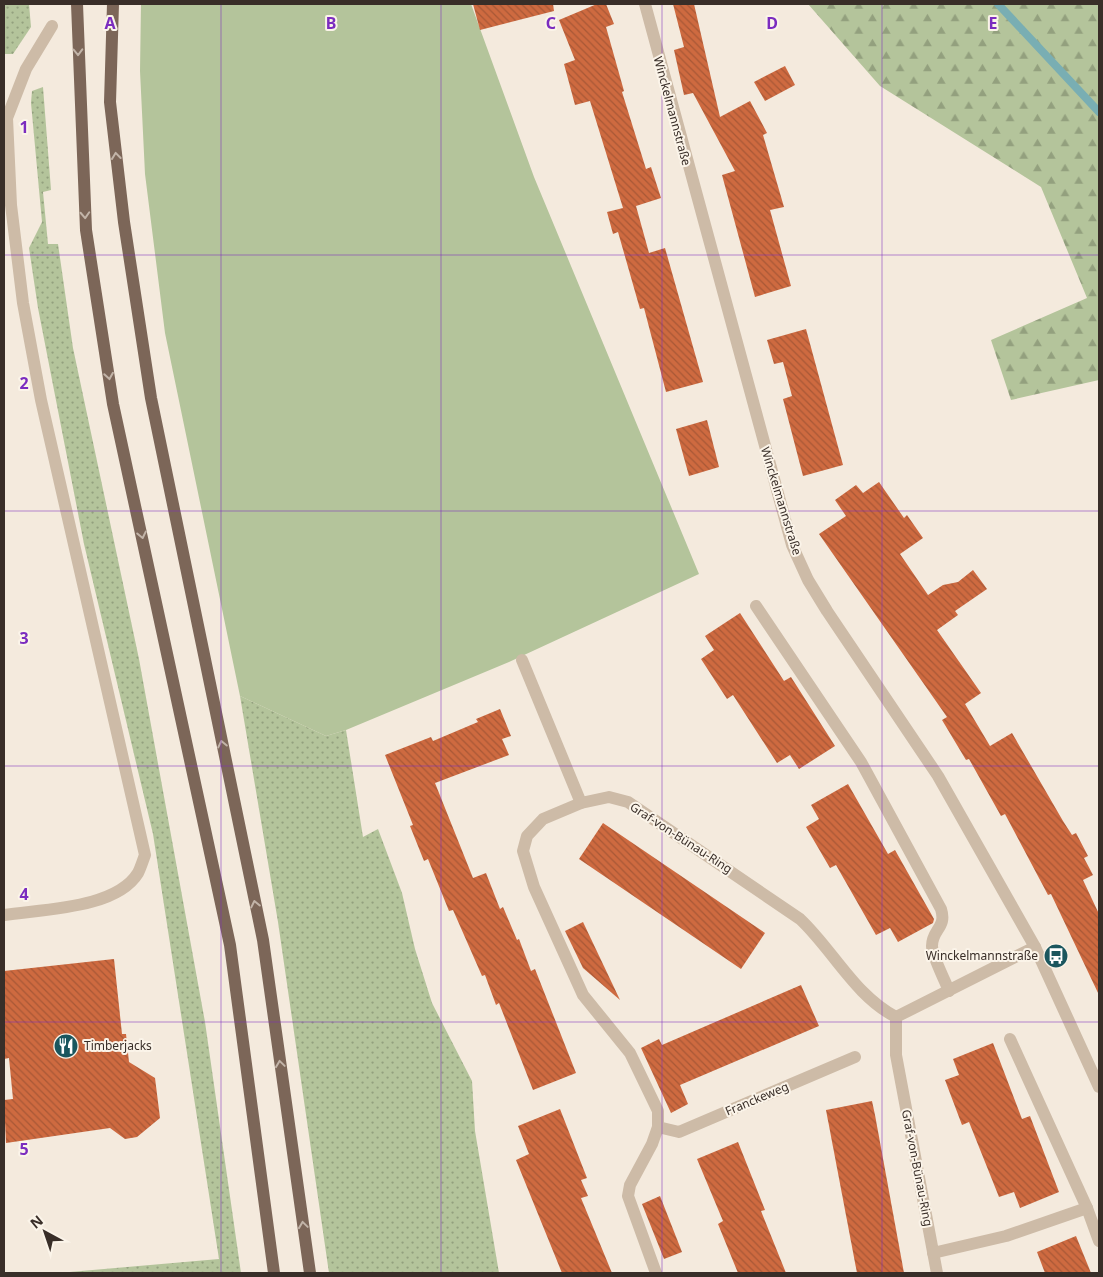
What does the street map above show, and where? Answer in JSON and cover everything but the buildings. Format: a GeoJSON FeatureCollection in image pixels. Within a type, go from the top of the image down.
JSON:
{"type":"FeatureCollection","features":[{"type":"Feature","properties":{"kind":"main road"},"geometry":{"type":"LineString","coordinates":[[77,4],[86,230],[113,404],[230,945],[274,1273]]}},
{"type":"Feature","properties":{"kind":"main road"},"geometry":{"type":"LineString","coordinates":[[113,4],[110,102],[124,222],[151,398],[263,940],[310,1273]]}},
{"type":"Feature","properties":{"kind":"street","name":"Winckelmannstraße"},"geometry":{"type":"LineString","coordinates":[[645,4],[792,546],[808,580],[827,611],[938,776],[1035,946],[1099,1087]]}},
{"type":"Feature","properties":{"kind":"street"},"geometry":{"type":"LineString","coordinates":[[4,914],[92,902],[120,890],[138,874],[145,854],[41,400],[23,303],[11,204],[7,118],[26,70],[52,26]]}},
{"type":"Feature","properties":{"kind":"street"},"geometry":{"type":"LineString","coordinates":[[756,606],[861,762],[941,909],[944,918],[942,925],[934,935],[931,947],[949,990]]}},
{"type":"Feature","properties":{"kind":"street"},"geometry":{"type":"LineString","coordinates":[[522,660],[581,803]]}},
{"type":"Feature","properties":{"kind":"street","name":"Graf-von-Bünau-Ring"},"geometry":{"type":"LineString","coordinates":[[658,1127],[658,1111],[630,1053],[583,995],[534,887],[526,864],[524,851],[527,836],[534,826],[543,819],[581,803],[609,797],[628,802],[782,904],[816,935],[868,999],[896,1017],[896,1055],[937,1273]]}},
{"type":"Feature","properties":{"kind":"street"},"geometry":{"type":"LineString","coordinates":[[896,1017],[1035,946]]}},
{"type":"Feature","properties":{"kind":"street"},"geometry":{"type":"LineString","coordinates":[[1010,1039],[1087,1208],[1099,1241]]}},
{"type":"Feature","properties":{"kind":"street","name":"Franckeweg"},"geometry":{"type":"LineString","coordinates":[[658,1127],[679,1132],[855,1057]]}},
{"type":"Feature","properties":{"kind":"street"},"geometry":{"type":"LineString","coordinates":[[656,1273],[628,1196],[630,1185],[652,1144],[658,1127]]}},
{"type":"Feature","properties":{"kind":"street"},"geometry":{"type":"LineString","coordinates":[[934,1253],[1006,1236],[1087,1208]]}},
{"type":"Feature","properties":{"kind":"green space"},"geometry":{"type":"Polygon","coordinates":[[[4,4],[29,4],[31,27],[13,54],[4,54],[4,4]]]}},
{"type":"Feature","properties":{"kind":"green space"},"geometry":{"type":"Polygon","coordinates":[[[141,4],[471,4],[534,177],[699,574],[509,662],[346,730],[326,736],[240,696],[165,333],[145,174],[140,71],[141,4]]]}},
{"type":"Feature","properties":{"kind":"green space"},"geometry":{"type":"Polygon","coordinates":[[[808,4],[1099,4],[1099,380],[1011,400],[991,340],[1087,298],[1041,187],[880,86],[808,4]]]}},
{"type":"Feature","properties":{"kind":"green space"},"geometry":{"type":"Polygon","coordinates":[[[43,87],[51,190],[43,192],[48,244],[58,244],[73,348],[139,659],[205,1022],[241,1273],[58,1273],[219,1259],[153,834],[84,544],[38,308],[29,248],[42,222],[31,103],[32,91],[43,87]]]}},
{"type":"Feature","properties":{"kind":"green space"},"geometry":{"type":"Polygon","coordinates":[[[240,696],[326,736],[346,730],[363,837],[378,829],[402,893],[415,949],[432,1003],[472,1081],[475,1131],[499,1273],[329,1273],[278,922],[240,696]]]}},
{"type":"Feature","properties":{"kind":"waterway"},"geometry":{"type":"LineString","coordinates":[[998,4],[1099,112]]}},
{"type":"Feature","properties":{"kind":"place","name":"Winckelmannstraße"},"geometry":{"type":"Point","coordinates":[1056,956]}},
{"type":"Feature","properties":{"kind":"place","name":"Timberjacks"},"geometry":{"type":"Point","coordinates":[66,1046]}}]}
